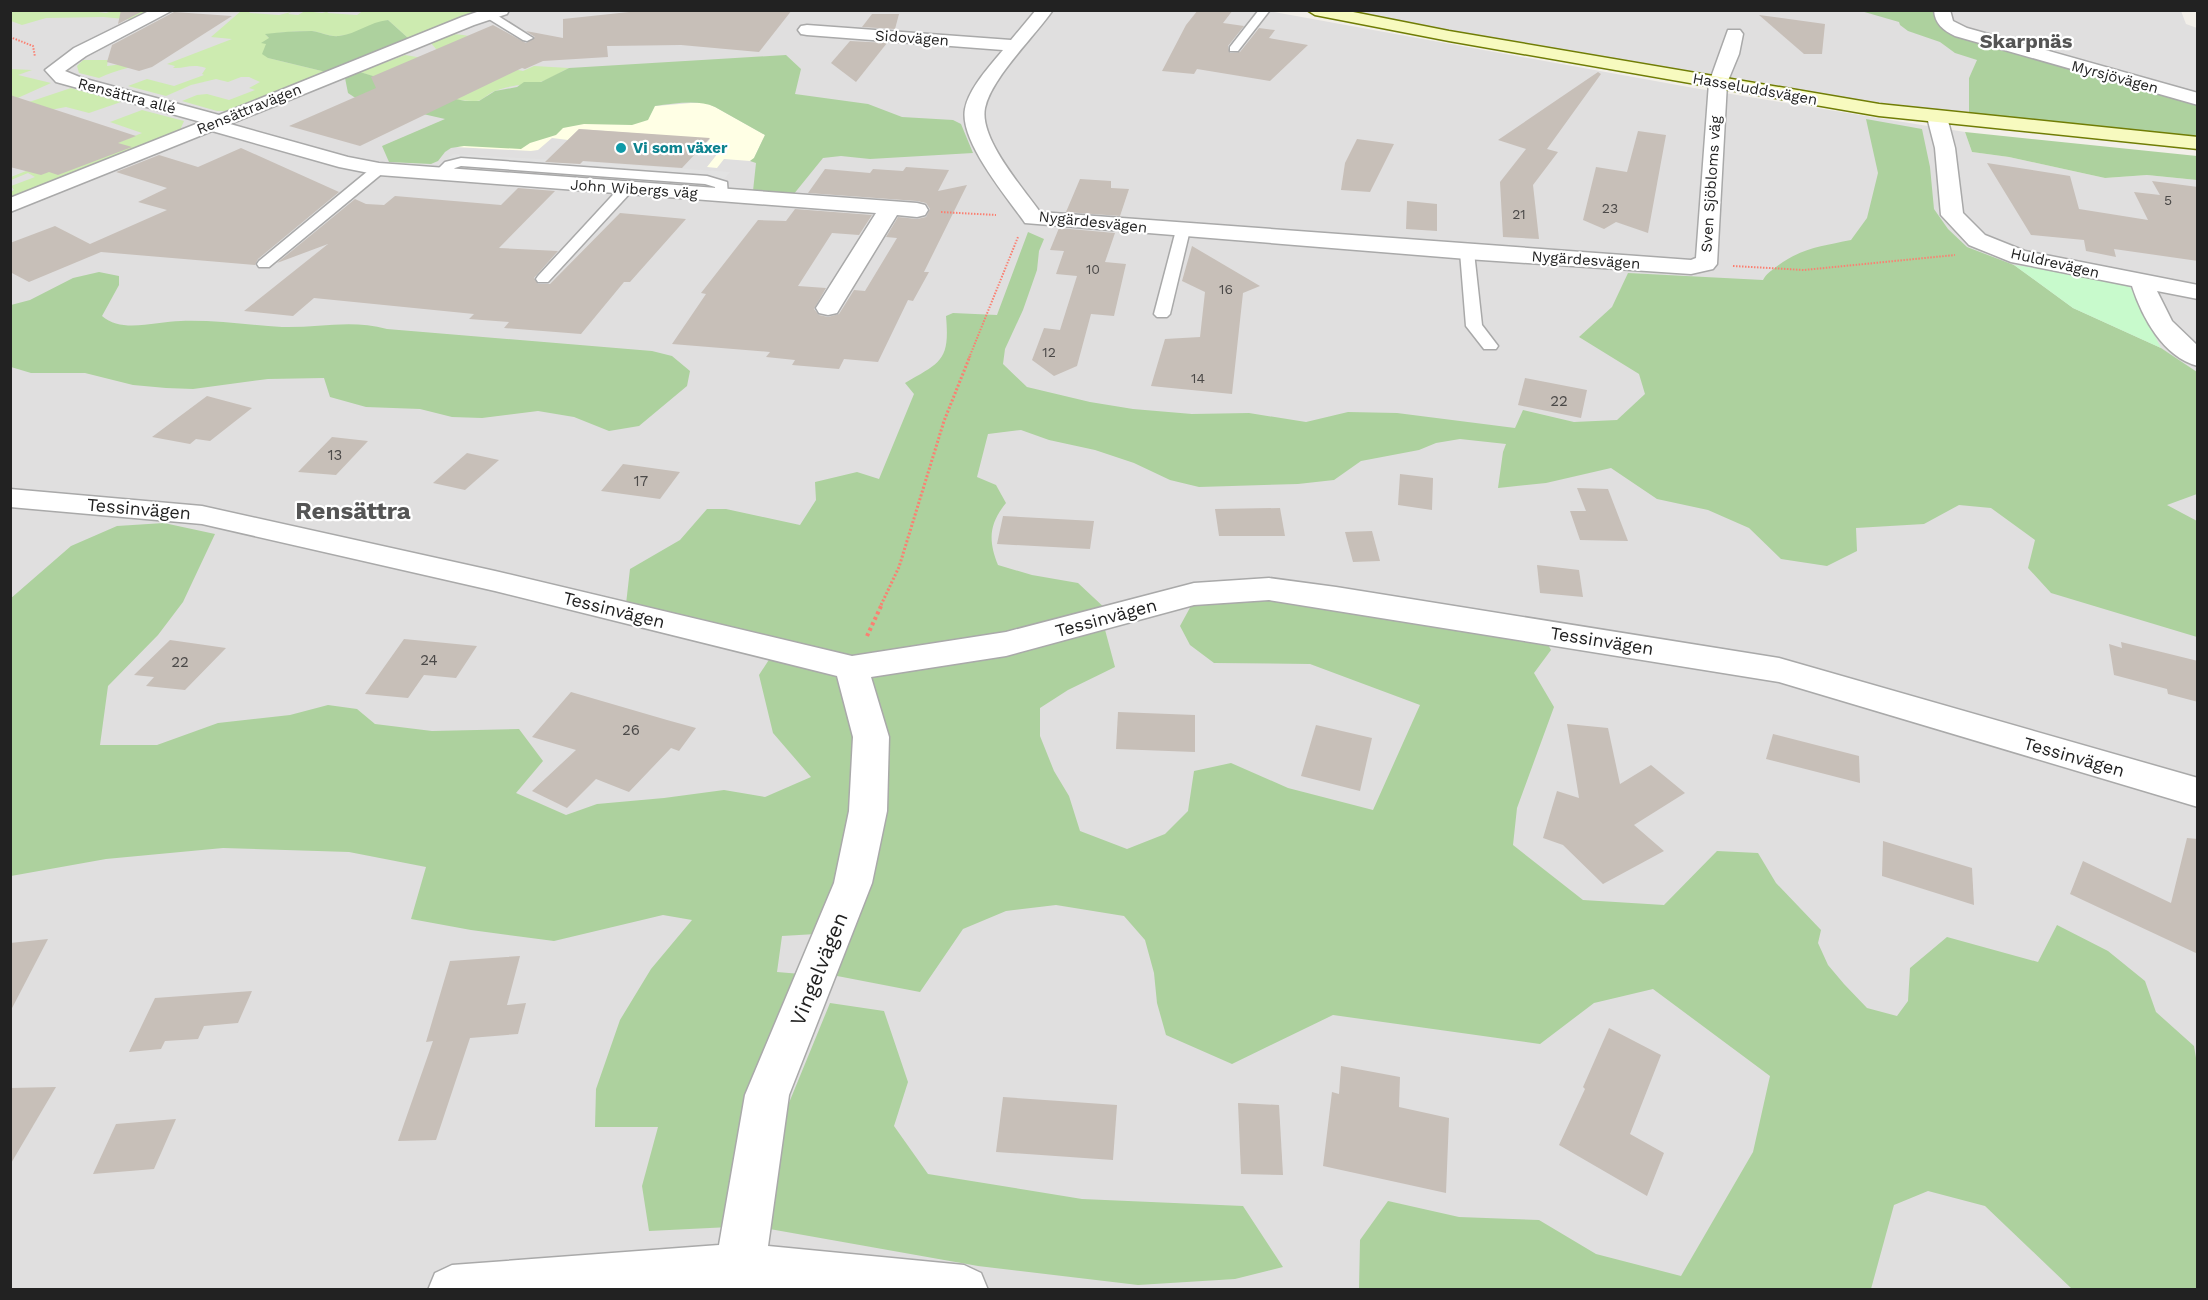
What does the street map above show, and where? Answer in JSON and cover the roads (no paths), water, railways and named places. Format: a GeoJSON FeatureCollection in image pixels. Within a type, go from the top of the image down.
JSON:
{"type":"FeatureCollection","features":[{"type":"Feature","properties":{"kind":"street","name":"Rensättra allé"},"geometry":{"type":"LineString","coordinates":[[165,10],[80,52],[54,70],[62,78],[215,123]]}},
{"type":"Feature","properties":{"kind":"street","name":"Nygärdesvägen"},"geometry":{"type":"LineString","coordinates":[[1046,10],[1016,46],[983,92],[975,109],[977,127],[983,143],[1030,217],[1467,252],[1691,267],[1705,264]]}},
{"type":"Feature","properties":{"kind":"street","name":"Hasseluddsvägen"},"geometry":{"type":"LineString","coordinates":[[1316,10],[1812,99],[1937,117],[2198,143]]}},
{"type":"Feature","properties":{"kind":"street","name":"Myrsjövägen"},"geometry":{"type":"LineString","coordinates":[[1942,10],[1943,21],[1947,26],[1961,32],[2198,99]]}},
{"type":"Feature","properties":{"kind":"street","name":"Rensättravägen"},"geometry":{"type":"LineString","coordinates":[[10,206],[494,12]]}},
{"type":"Feature","properties":{"kind":"street","name":"Sidovägen"},"geometry":{"type":"LineString","coordinates":[[807,30],[1016,46]]}},
{"type":"Feature","properties":{"kind":"street","name":"Sven Sjöbloms väg"},"geometry":{"type":"LineString","coordinates":[[1705,264],[1718,83],[1730,54],[1734,34]]}},
{"type":"Feature","properties":{"kind":"street","name":"Huldrevägen"},"geometry":{"type":"LineString","coordinates":[[1937,117],[1945,148],[1952,215],[1977,240],[2019,257],[2198,292]]}},
{"type":"Feature","properties":{"kind":"street","name":"John Wibergs väg"},"geometry":{"type":"LineString","coordinates":[[215,123],[346,163],[379,169],[620,183],[721,195],[917,210]]}},
{"type":"Feature","properties":{"kind":"street"},"geometry":{"type":"LineString","coordinates":[[828,308],[890,208]]}},
{"type":"Feature","properties":{"kind":"street"},"geometry":{"type":"LineString","coordinates":[[2142,282],[2148,301],[2164,330],[2198,357]]}},
{"type":"Feature","properties":{"kind":"street","name":"Tessinvägen"},"geometry":{"type":"LineString","coordinates":[[10,498],[202,515],[495,581],[852,668],[1006,644],[1194,594],[1269,589],[1336,598],[1779,670],[2198,793]]}},
{"type":"Feature","properties":{"kind":"street","name":"Vingelvägen"},"geometry":{"type":"LineString","coordinates":[[740,1268],[768,1095],[854,883],[868,811],[871,736],[852,668]]}},
{"type":"Feature","properties":{"kind":"street"},"geometry":{"type":"LineString","coordinates":[[452,1290],[740,1268],[964,1290]]}},
{"type":"Feature","properties":{"kind":"lane"},"geometry":{"type":"LineString","coordinates":[[1234,49],[1265,10]]}},
{"type":"Feature","properties":{"kind":"lane","name":"Rensättravägen"},"geometry":{"type":"LineString","coordinates":[[494,12],[527,38]]}},
{"type":"Feature","properties":{"kind":"lane"},"geometry":{"type":"LineString","coordinates":[[264,264],[379,169]]}},
{"type":"Feature","properties":{"kind":"lane"},"geometry":{"type":"LineString","coordinates":[[543,279],[620,183]]}},
{"type":"Feature","properties":{"kind":"lane"},"geometry":{"type":"LineString","coordinates":[[1162,314],[1183,230]]}},
{"type":"Feature","properties":{"kind":"lane"},"geometry":{"type":"LineString","coordinates":[[1467,252],[1474,326],[1490,346]]}},
{"type":"Feature","properties":{"kind":"place","name":"Vi som växer"},"geometry":{"type":"Point","coordinates":[621,148]}},
{"type":"Feature","properties":{"kind":"district","name":"Skarpnäs"},"geometry":{"type":"Point","coordinates":[2026,41]}},
{"type":"Feature","properties":{"kind":"district","name":"Rensättra"},"geometry":{"type":"Point","coordinates":[353,511]}}]}
